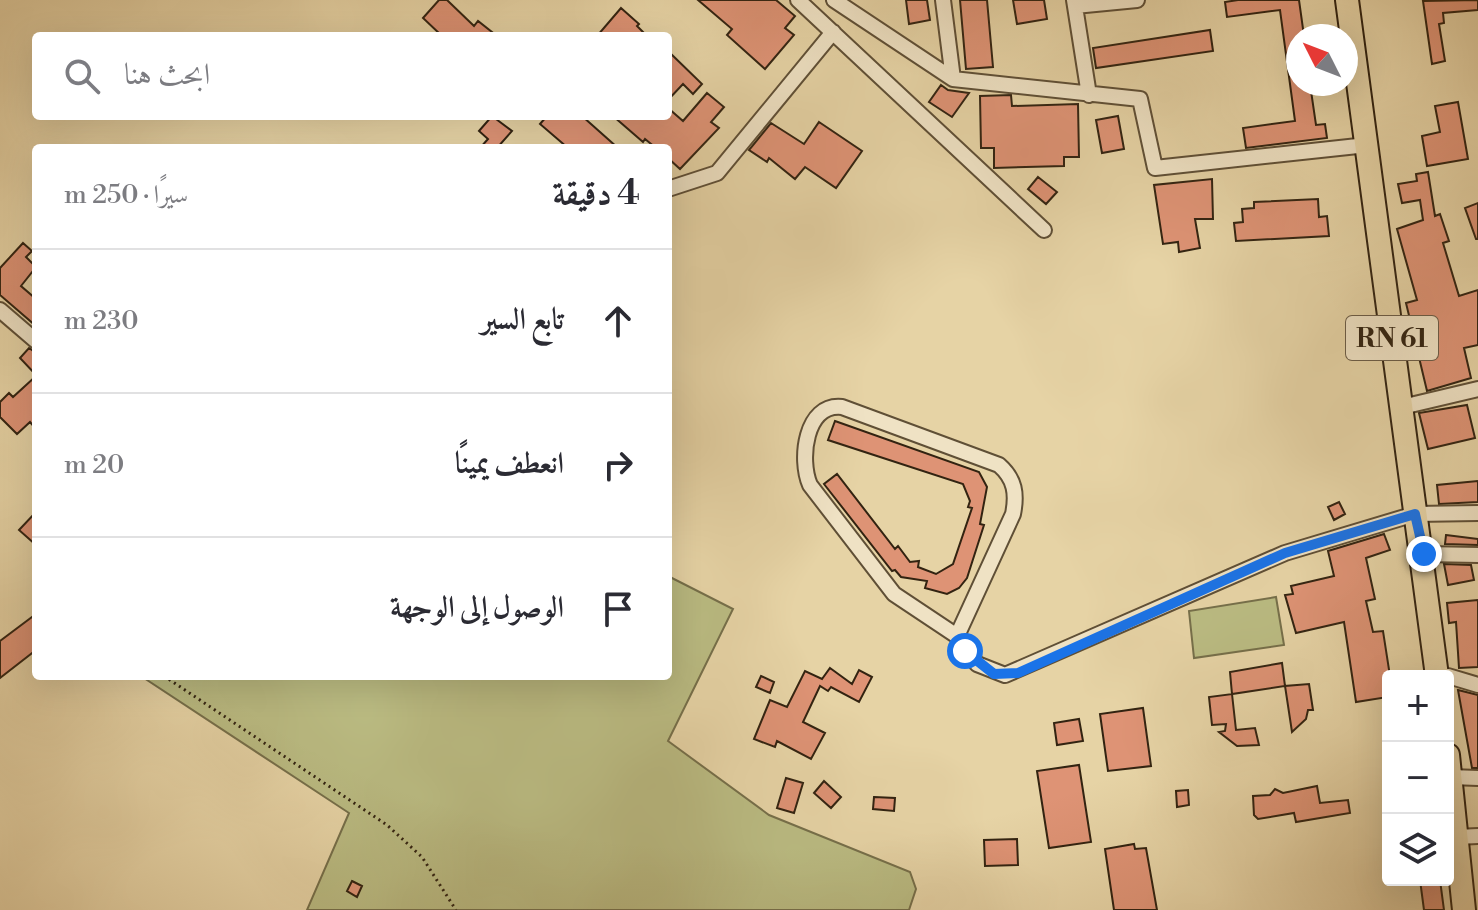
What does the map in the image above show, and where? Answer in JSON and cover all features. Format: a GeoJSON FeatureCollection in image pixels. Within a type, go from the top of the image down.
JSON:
{"type":"FeatureCollection","features":[{"type":"Feature","properties":{"kind":"main road","name":"RN 61"},"geometry":{"type":"LineString","coordinates":[[1347,0],[1415,514],[1441,670]]}},
{"type":"Feature","properties":{"kind":"main road"},"geometry":{"type":"LineString","coordinates":[[1454,784],[1468,836],[1464,910]]}},
{"type":"Feature","properties":{"kind":"street"},"geometry":{"type":"LineString","coordinates":[[798,0],[1044,230]]}},
{"type":"Feature","properties":{"kind":"street"},"geometry":{"type":"LineString","coordinates":[[834,0],[953,79],[1140,99],[1155,168],[1367,145]]}},
{"type":"Feature","properties":{"kind":"street"},"geometry":{"type":"LineString","coordinates":[[943,0],[953,79]]}},
{"type":"Feature","properties":{"kind":"street"},"geometry":{"type":"LineString","coordinates":[[1089,95],[1075,3],[1137,0]]}},
{"type":"Feature","properties":{"kind":"street"},"geometry":{"type":"LineString","coordinates":[[672,188],[717,173],[833,32]]}},
{"type":"Feature","properties":{"kind":"street"},"geometry":{"type":"LineString","coordinates":[[0,310],[32,338]]}},
{"type":"Feature","properties":{"kind":"street"},"geometry":{"type":"LineString","coordinates":[[1402,407],[1478,389]]}},
{"type":"Feature","properties":{"kind":"street"},"geometry":{"type":"LineString","coordinates":[[957,636],[1013,514],[1016,500],[1009,474],[999,465],[842,407],[824,409],[818,415],[805,447],[804,472],[810,485],[894,594],[957,636],[977,664],[994,674],[1018,673],[1285,553],[1415,514],[1478,513]]}},
{"type":"Feature","properties":{"kind":"street"},"geometry":{"type":"LineString","coordinates":[[1424,554],[1478,555]]}},
{"type":"Feature","properties":{"kind":"street"},"geometry":{"type":"LineString","coordinates":[[1454,678],[1478,685]]}},
{"type":"Feature","properties":{"kind":"street"},"geometry":{"type":"LineString","coordinates":[[1454,768],[1478,778]]}},
{"type":"Feature","properties":{"kind":"path"},"geometry":{"type":"LineString","coordinates":[[170,680],[387,825],[422,857],[456,910]]}},
{"type":"Feature","properties":{"kind":"green space"},"geometry":{"type":"Polygon","coordinates":[[[672,578],[733,609],[668,741],[769,815],[910,872],[916,889],[909,910],[307,910],[349,813],[147,680],[672,680],[672,578]]]}},
{"type":"Feature","properties":{"kind":"green space"},"geometry":{"type":"Polygon","coordinates":[[[1276,597],[1284,645],[1194,658],[1189,611],[1276,597]]]}},
{"type":"Feature","properties":{"kind":"building"},"geometry":{"type":"Polygon","coordinates":[[[439,0],[447,0],[474,26],[478,21],[492,32],[438,32],[423,18],[439,0]]]}},
{"type":"Feature","properties":{"kind":"building"},"geometry":{"type":"Polygon","coordinates":[[[698,0],[776,0],[795,16],[785,28],[794,35],[765,69],[727,35],[732,29],[698,0]]]}},
{"type":"Feature","properties":{"kind":"building"},"geometry":{"type":"Polygon","coordinates":[[[906,0],[927,0],[930,20],[909,24],[906,0]]]}},
{"type":"Feature","properties":{"kind":"building"},"geometry":{"type":"Polygon","coordinates":[[[960,0],[987,0],[993,67],[966,69],[960,0]]]}},
{"type":"Feature","properties":{"kind":"building"},"geometry":{"type":"Polygon","coordinates":[[[1013,0],[1044,0],[1047,19],[1017,24],[1013,0]]]}},
{"type":"Feature","properties":{"kind":"building"},"geometry":{"type":"Polygon","coordinates":[[[1299,0],[1302,24],[1286,24],[1286,54],[1280,10],[1227,17],[1225,2],[1299,0]]]}},
{"type":"Feature","properties":{"kind":"building"},"geometry":{"type":"Polygon","coordinates":[[[1478,0],[1478,10],[1443,13],[1444,23],[1439,24],[1445,61],[1432,64],[1423,1],[1478,0]]]}},
{"type":"Feature","properties":{"kind":"building"},"geometry":{"type":"Polygon","coordinates":[[[621,8],[639,24],[637,26],[643,32],[600,32],[621,8]]]}},
{"type":"Feature","properties":{"kind":"building"},"geometry":{"type":"Polygon","coordinates":[[[1210,30],[1213,51],[1096,68],[1093,48],[1210,30]]]}},
{"type":"Feature","properties":{"kind":"building"},"geometry":{"type":"Polygon","coordinates":[[[672,55],[702,84],[693,94],[683,84],[672,96],[672,55]]]}},
{"type":"Feature","properties":{"kind":"building"},"geometry":{"type":"Polygon","coordinates":[[[941,85],[948,90],[969,93],[952,117],[929,102],[941,85]]]}},
{"type":"Feature","properties":{"kind":"building"},"geometry":{"type":"Polygon","coordinates":[[[707,93],[724,107],[711,122],[719,128],[680,169],[672,162],[672,144],[651,144],[645,139],[643,142],[618,120],[672,120],[672,111],[683,121],[707,93]]]}},
{"type":"Feature","properties":{"kind":"building"},"geometry":{"type":"Polygon","coordinates":[[[1011,95],[1012,106],[1078,104],[1079,157],[1064,157],[1064,166],[994,168],[994,148],[981,148],[980,96],[1011,95]]]}},
{"type":"Feature","properties":{"kind":"building"},"geometry":{"type":"Polygon","coordinates":[[[1292,96],[1312,96],[1316,125],[1325,124],[1327,138],[1246,148],[1243,128],[1295,121],[1292,96]]]}},
{"type":"Feature","properties":{"kind":"building"},"geometry":{"type":"Polygon","coordinates":[[[1458,102],[1468,159],[1427,166],[1422,136],[1440,132],[1435,106],[1458,102]]]}},
{"type":"Feature","properties":{"kind":"building"},"geometry":{"type":"Polygon","coordinates":[[[1118,116],[1124,149],[1102,153],[1096,120],[1118,116]]]}},
{"type":"Feature","properties":{"kind":"building"},"geometry":{"type":"Polygon","coordinates":[[[489,120],[497,120],[512,131],[501,144],[484,144],[488,139],[479,131],[489,120]]]}},
{"type":"Feature","properties":{"kind":"building"},"geometry":{"type":"Polygon","coordinates":[[[544,120],[586,120],[614,144],[563,144],[540,124],[544,120]]]}},
{"type":"Feature","properties":{"kind":"building"},"geometry":{"type":"Polygon","coordinates":[[[819,122],[862,151],[836,188],[805,167],[795,179],[769,158],[767,162],[749,150],[771,123],[804,144],[819,122]]]}},
{"type":"Feature","properties":{"kind":"building"},"geometry":{"type":"Polygon","coordinates":[[[1428,172],[1435,216],[1440,214],[1449,241],[1443,243],[1459,296],[1478,290],[1478,345],[1464,348],[1471,378],[1427,391],[1406,303],[1417,300],[1397,229],[1423,220],[1420,200],[1402,203],[1398,184],[1417,181],[1416,174],[1428,172]]]}},
{"type":"Feature","properties":{"kind":"building"},"geometry":{"type":"Polygon","coordinates":[[[1038,177],[1057,192],[1046,204],[1028,189],[1038,177]]]}},
{"type":"Feature","properties":{"kind":"building"},"geometry":{"type":"Polygon","coordinates":[[[1212,179],[1213,219],[1195,219],[1200,248],[1179,252],[1178,242],[1163,244],[1154,185],[1212,179]]]}},
{"type":"Feature","properties":{"kind":"building"},"geometry":{"type":"Polygon","coordinates":[[[1318,199],[1319,217],[1327,216],[1329,236],[1236,241],[1234,223],[1243,222],[1242,209],[1254,208],[1254,202],[1318,199]]]}},
{"type":"Feature","properties":{"kind":"building"},"geometry":{"type":"Polygon","coordinates":[[[1478,203],[1478,239],[1476,239],[1465,208],[1478,203]]]}},
{"type":"Feature","properties":{"kind":"building"},"geometry":{"type":"Polygon","coordinates":[[[23,243],[32,251],[26,257],[32,263],[32,272],[21,286],[32,296],[32,323],[0,295],[0,268],[23,243]]]}},
{"type":"Feature","properties":{"kind":"building"},"geometry":{"type":"Polygon","coordinates":[[[29,348],[32,350],[32,371],[20,358],[29,348]]]}},
{"type":"Feature","properties":{"kind":"building"},"geometry":{"type":"Polygon","coordinates":[[[32,380],[32,424],[30,422],[17,434],[0,417],[0,402],[9,393],[13,397],[32,380]]]}},
{"type":"Feature","properties":{"kind":"building"},"geometry":{"type":"Polygon","coordinates":[[[1467,405],[1475,438],[1428,449],[1419,413],[1467,405]]]}},
{"type":"Feature","properties":{"kind":"building"},"geometry":{"type":"Polygon","coordinates":[[[835,421],[979,472],[987,487],[980,524],[984,525],[967,578],[959,588],[947,594],[925,588],[927,581],[901,577],[895,570],[892,571],[824,484],[837,474],[895,549],[898,546],[910,562],[919,561],[918,567],[936,574],[953,564],[972,508],[968,507],[970,501],[963,484],[828,440],[835,421]]]}},
{"type":"Feature","properties":{"kind":"building"},"geometry":{"type":"Polygon","coordinates":[[[1478,481],[1478,502],[1439,504],[1437,485],[1478,481]]]}},
{"type":"Feature","properties":{"kind":"building"},"geometry":{"type":"Polygon","coordinates":[[[1339,502],[1345,514],[1334,520],[1328,507],[1339,502]]]}},
{"type":"Feature","properties":{"kind":"building"},"geometry":{"type":"Polygon","coordinates":[[[32,516],[32,541],[19,530],[32,516]]]}},
{"type":"Feature","properties":{"kind":"building"},"geometry":{"type":"Polygon","coordinates":[[[1384,534],[1390,550],[1366,558],[1375,599],[1366,601],[1373,632],[1383,631],[1389,670],[1382,670],[1382,698],[1356,702],[1344,622],[1296,633],[1285,595],[1293,594],[1291,586],[1334,576],[1328,551],[1384,534]]]}},
{"type":"Feature","properties":{"kind":"building"},"geometry":{"type":"Polygon","coordinates":[[[1446,535],[1478,539],[1478,545],[1445,544],[1446,535]]]}},
{"type":"Feature","properties":{"kind":"building"},"geometry":{"type":"Polygon","coordinates":[[[1444,564],[1471,565],[1474,580],[1448,585],[1444,564]]]}},
{"type":"Feature","properties":{"kind":"building"},"geometry":{"type":"Polygon","coordinates":[[[1478,600],[1478,667],[1459,668],[1456,622],[1449,623],[1447,603],[1478,600]]]}},
{"type":"Feature","properties":{"kind":"building"},"geometry":{"type":"Polygon","coordinates":[[[32,617],[32,653],[0,678],[0,641],[32,617]]]}},
{"type":"Feature","properties":{"kind":"building"},"geometry":{"type":"Polygon","coordinates":[[[1282,663],[1285,686],[1232,694],[1230,672],[1282,663]]]}},
{"type":"Feature","properties":{"kind":"building"},"geometry":{"type":"Polygon","coordinates":[[[830,668],[852,684],[859,670],[872,677],[859,702],[831,687],[828,691],[820,686],[803,722],[825,733],[811,759],[777,741],[775,747],[754,739],[770,700],[787,707],[805,671],[822,679],[830,668]]]}},
{"type":"Feature","properties":{"kind":"building"},"geometry":{"type":"Polygon","coordinates":[[[761,676],[774,682],[770,693],[756,687],[761,676]]]}},
{"type":"Feature","properties":{"kind":"building"},"geometry":{"type":"Polygon","coordinates":[[[1309,684],[1313,710],[1308,710],[1306,719],[1292,732],[1285,686],[1309,684]]]}},
{"type":"Feature","properties":{"kind":"building"},"geometry":{"type":"Polygon","coordinates":[[[1458,690],[1478,695],[1478,768],[1472,768],[1458,690]]]}},
{"type":"Feature","properties":{"kind":"building"},"geometry":{"type":"Polygon","coordinates":[[[1232,694],[1236,730],[1255,728],[1259,745],[1237,746],[1219,732],[1225,731],[1226,724],[1212,725],[1209,697],[1232,694]]]}},
{"type":"Feature","properties":{"kind":"building"},"geometry":{"type":"Polygon","coordinates":[[[1143,708],[1151,766],[1108,771],[1100,714],[1143,708]]]}},
{"type":"Feature","properties":{"kind":"building"},"geometry":{"type":"Polygon","coordinates":[[[1079,719],[1083,741],[1057,745],[1054,723],[1079,719]]]}},
{"type":"Feature","properties":{"kind":"building"},"geometry":{"type":"Polygon","coordinates":[[[1079,765],[1091,842],[1049,848],[1037,771],[1079,765]]]}},
{"type":"Feature","properties":{"kind":"building"},"geometry":{"type":"Polygon","coordinates":[[[786,778],[803,783],[794,813],[777,808],[786,778]]]}},
{"type":"Feature","properties":{"kind":"building"},"geometry":{"type":"Polygon","coordinates":[[[824,781],[841,797],[831,808],[814,793],[824,781]]]}},
{"type":"Feature","properties":{"kind":"building"},"geometry":{"type":"Polygon","coordinates":[[[1317,786],[1320,803],[1348,800],[1350,813],[1296,822],[1294,813],[1258,819],[1254,815],[1253,796],[1270,795],[1275,789],[1283,793],[1317,786]]]}},
{"type":"Feature","properties":{"kind":"building"},"geometry":{"type":"Polygon","coordinates":[[[1188,790],[1189,805],[1177,807],[1176,791],[1188,790]]]}},
{"type":"Feature","properties":{"kind":"building"},"geometry":{"type":"Polygon","coordinates":[[[874,797],[895,798],[894,811],[873,809],[874,797]]]}},
{"type":"Feature","properties":{"kind":"building"},"geometry":{"type":"Polygon","coordinates":[[[1017,839],[1018,865],[985,866],[984,840],[1017,839]]]}},
{"type":"Feature","properties":{"kind":"building"},"geometry":{"type":"Polygon","coordinates":[[[1134,844],[1135,849],[1146,848],[1157,910],[1114,910],[1105,849],[1134,844]]]}},
{"type":"Feature","properties":{"kind":"building"},"geometry":{"type":"Polygon","coordinates":[[[352,881],[362,886],[357,897],[347,891],[352,881]]]}},
{"type":"Feature","properties":{"kind":"building"},"geometry":{"type":"Polygon","coordinates":[[[1421,886],[1441,886],[1444,910],[1424,910],[1421,886]]]}},
{"type":"Feature","properties":{"kind":"route"},"geometry":{"type":"LineString","coordinates":[[965,651],[977,664],[994,674],[1018,673],[1285,553],[1415,514],[1424,554]]}}]}
